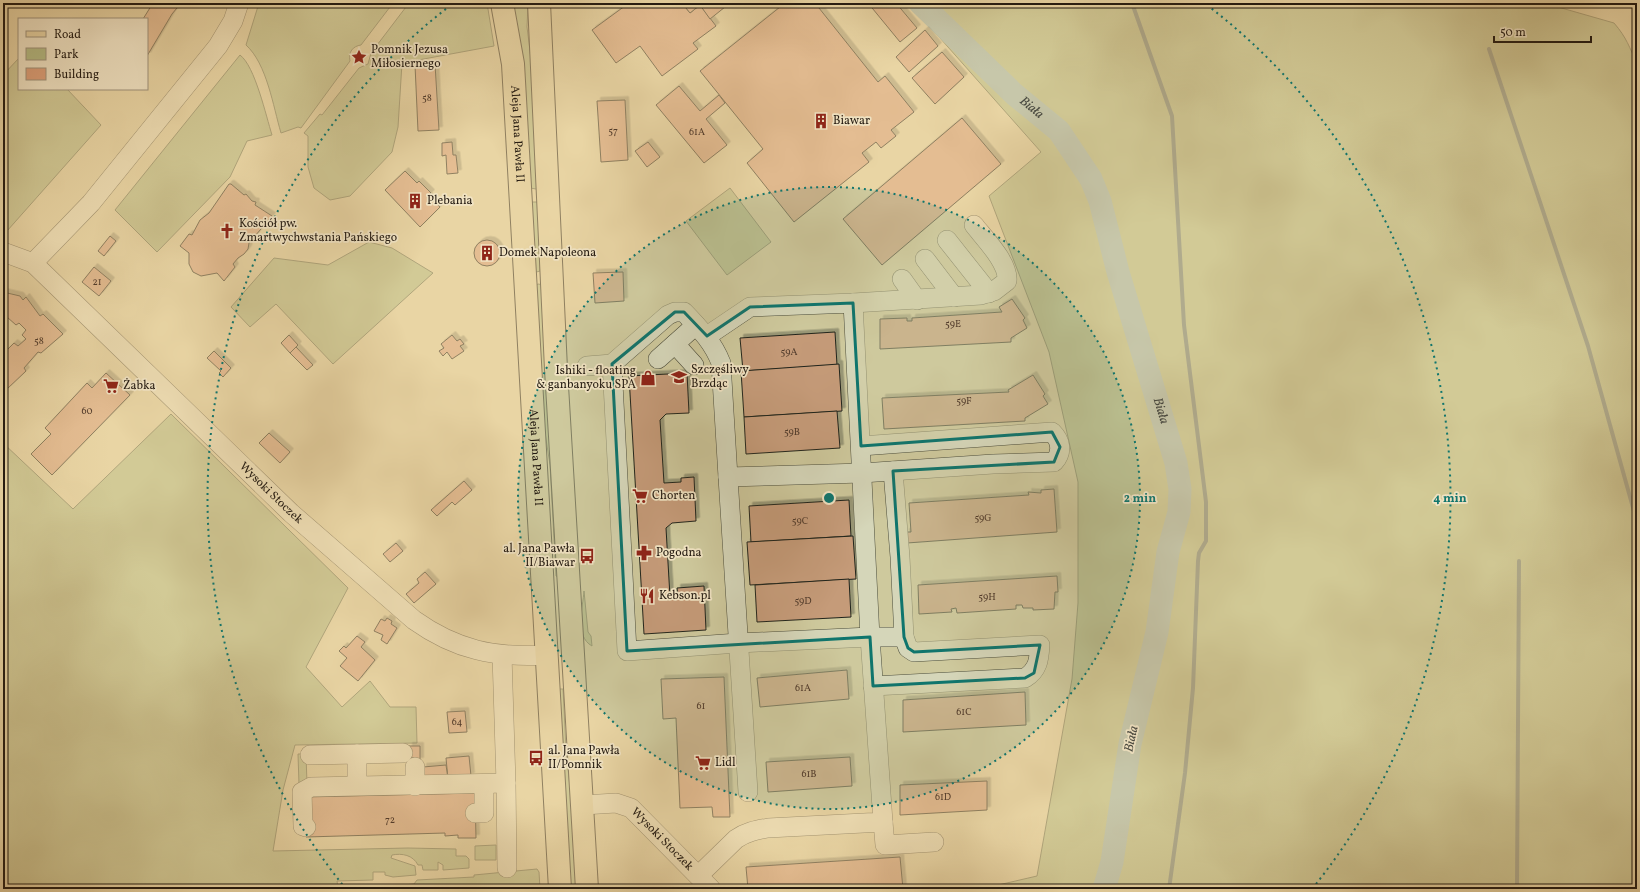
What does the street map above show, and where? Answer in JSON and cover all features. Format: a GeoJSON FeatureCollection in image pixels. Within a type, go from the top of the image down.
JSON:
{"type":"FeatureCollection","features":[{"type":"Feature","properties":{"kind":"main road","name":"Aleja Jana Pawła II"},"geometry":{"type":"LineString","coordinates":[[502,3],[513,64],[560,889]]}},
{"type":"Feature","properties":{"kind":"main road"},"geometry":{"type":"LineString","coordinates":[[539,3],[556,368],[570,583],[587,889]]}},
{"type":"Feature","properties":{"kind":"main road"},"geometry":{"type":"LineString","coordinates":[[543,584],[570,583]]}},
{"type":"Feature","properties":{"kind":"main road"},"geometry":{"type":"LineString","coordinates":[[546,655],[574,655]]}},
{"type":"Feature","properties":{"kind":"street"},"geometry":{"type":"LineString","coordinates":[[3,252],[33,263],[91,203],[218,46],[234,21],[239,3]]}},
{"type":"Feature","properties":{"kind":"street"},"geometry":{"type":"LineString","coordinates":[[658,360],[676,344],[701,330],[750,308],[917,300],[989,293],[1007,281],[1006,271],[992,247],[974,225]]}},
{"type":"Feature","properties":{"kind":"street"},"geometry":{"type":"LineString","coordinates":[[947,240],[989,293]]}},
{"type":"Feature","properties":{"kind":"street"},"geometry":{"type":"LineString","coordinates":[[925,259],[954,297]]}},
{"type":"Feature","properties":{"kind":"street","name":"Wysoki Stoczek"},"geometry":{"type":"LineString","coordinates":[[33,263],[291,513],[409,616],[432,633],[458,644],[502,656],[546,655]]}},
{"type":"Feature","properties":{"kind":"street"},"geometry":{"type":"LineString","coordinates":[[902,279],[917,300]]}},
{"type":"Feature","properties":{"kind":"street"},"geometry":{"type":"LineString","coordinates":[[853,303],[870,637],[885,845],[934,842]]}},
{"type":"Feature","properties":{"kind":"street"},"geometry":{"type":"LineString","coordinates":[[587,366],[612,364],[668,315],[675,312],[684,312],[701,330],[716,350],[721,363],[748,792]]}},
{"type":"Feature","properties":{"kind":"street"},"geometry":{"type":"LineString","coordinates":[[676,344],[694,365]]}},
{"type":"Feature","properties":{"kind":"street"},"geometry":{"type":"LineString","coordinates":[[612,364],[627,651],[738,643],[870,637],[904,637]]}},
{"type":"Feature","properties":{"kind":"street"},"geometry":{"type":"LineString","coordinates":[[728,477],[862,473],[993,464],[1054,462],[1058,457],[1060,447],[1057,438],[1052,432],[861,446]]}},
{"type":"Feature","properties":{"kind":"street"},"geometry":{"type":"LineString","coordinates":[[991,437],[993,464]]}},
{"type":"Feature","properties":{"kind":"street"},"geometry":{"type":"LineString","coordinates":[[873,686],[1025,678],[1034,673],[1039,658],[1040,645],[914,652],[908,648],[904,637],[900,556],[893,471]]}},
{"type":"Feature","properties":{"kind":"street"},"geometry":{"type":"LineString","coordinates":[[502,656],[507,868]]}},
{"type":"Feature","properties":{"kind":"street"},"geometry":{"type":"LineString","coordinates":[[357,754],[357,785]]}},
{"type":"Feature","properties":{"kind":"street"},"geometry":{"type":"LineString","coordinates":[[310,755],[357,754],[409,760],[415,786]]}},
{"type":"Feature","properties":{"kind":"street"},"geometry":{"type":"LineString","coordinates":[[306,827],[303,826],[302,792],[311,787],[506,783]]}},
{"type":"Feature","properties":{"kind":"street"},"geometry":{"type":"LineString","coordinates":[[475,813],[484,812],[484,784]]}},
{"type":"Feature","properties":{"kind":"street","name":"Wysoki Stoczek"},"geometry":{"type":"LineString","coordinates":[[583,806],[616,803],[631,808],[705,882]]}},
{"type":"Feature","properties":{"kind":"street"},"geometry":{"type":"LineString","coordinates":[[705,882],[736,839],[743,834],[768,828],[883,822]]}},
{"type":"Feature","properties":{"kind":"highlighted area"},"geometry":{"type":"Polygon","coordinates":[[[853,303],[861,446],[1052,432],[1060,447],[1054,462],[893,471],[904,637],[908,648],[914,652],[1040,645],[1034,673],[1025,678],[873,686],[870,637],[627,651],[612,364],[675,312],[684,312],[707,336],[750,307],[853,303]]]}},
{"type":"Feature","properties":{"kind":"green space"},"geometry":{"type":"Polygon","coordinates":[[[259,3],[393,3],[361,45],[350,52],[350,61],[301,128],[298,127],[281,133],[264,74],[253,53],[246,45],[259,3]]]}},
{"type":"Feature","properties":{"kind":"green space"},"geometry":{"type":"Polygon","coordinates":[[[409,3],[487,3],[494,46],[402,63],[398,127],[392,152],[350,196],[330,200],[314,188],[308,167],[308,136],[304,133],[320,114],[322,115],[359,68],[368,64],[371,53],[409,3]]]}},
{"type":"Feature","properties":{"kind":"green space"},"geometry":{"type":"Polygon","coordinates":[[[511,3],[528,3],[527,27],[535,91],[539,187],[536,189],[530,188],[511,3]]]}},
{"type":"Feature","properties":{"kind":"green space"},"geometry":{"type":"Polygon","coordinates":[[[909,3],[1544,3],[1614,23],[1625,38],[1637,63],[1637,889],[981,889],[1037,876],[1072,679],[1078,603],[1078,482],[1049,352],[989,196],[1041,152],[909,3]]]}},
{"type":"Feature","properties":{"kind":"green space"},"geometry":{"type":"Polygon","coordinates":[[[240,55],[250,69],[255,80],[272,135],[247,141],[230,177],[157,252],[115,210],[240,55]]]}},
{"type":"Feature","properties":{"kind":"green space"},"geometry":{"type":"Polygon","coordinates":[[[18,59],[18,90],[68,90],[101,125],[7,231],[3,227],[3,75],[18,59]]]}},
{"type":"Feature","properties":{"kind":"green space"},"geometry":{"type":"Polygon","coordinates":[[[730,188],[771,242],[727,275],[686,221],[730,188]]]}},
{"type":"Feature","properties":{"kind":"green space"},"geometry":{"type":"Polygon","coordinates":[[[529,202],[541,202],[540,271],[533,273],[529,202]]]}},
{"type":"Feature","properties":{"kind":"green space"},"geometry":{"type":"Polygon","coordinates":[[[369,242],[392,248],[433,273],[333,364],[276,304],[250,327],[231,307],[274,258],[328,265],[369,242]]]}},
{"type":"Feature","properties":{"kind":"green space"},"geometry":{"type":"Polygon","coordinates":[[[538,284],[544,285],[559,577],[556,576],[550,465],[540,400],[535,286],[538,284]]]}},
{"type":"Feature","properties":{"kind":"green space"},"geometry":{"type":"Polygon","coordinates":[[[171,414],[348,588],[306,667],[342,707],[370,681],[390,707],[416,707],[417,743],[295,745],[283,790],[273,851],[408,848],[456,849],[456,856],[466,856],[469,859],[469,868],[443,870],[443,865],[438,862],[438,870],[423,870],[422,865],[418,865],[410,857],[396,854],[392,855],[391,858],[415,866],[416,875],[393,877],[385,875],[385,872],[373,872],[373,880],[337,881],[338,889],[3,889],[3,443],[73,509],[171,414]]]}},
{"type":"Feature","properties":{"kind":"green space"},"geometry":{"type":"Polygon","coordinates":[[[584,591],[588,632],[591,636],[592,646],[586,641],[581,628],[581,613],[584,591]]]}},
{"type":"Feature","properties":{"kind":"green space"},"geometry":{"type":"Polygon","coordinates":[[[557,689],[563,689],[566,750],[581,889],[568,889],[557,689]]]}},
{"type":"Feature","properties":{"kind":"green space"},"geometry":{"type":"Polygon","coordinates":[[[298,754],[306,754],[307,784],[299,784],[298,754]]]}},
{"type":"Feature","properties":{"kind":"green space"},"geometry":{"type":"Polygon","coordinates":[[[496,845],[496,860],[475,860],[475,846],[496,845]]]}},
{"type":"Feature","properties":{"kind":"green space"},"geometry":{"type":"Polygon","coordinates":[[[537,869],[539,872],[540,889],[403,889],[403,885],[414,884],[417,880],[474,877],[474,875],[537,869]]]}},
{"type":"Feature","properties":{"kind":"building"},"geometry":{"type":"Polygon","coordinates":[[[153,3],[181,3],[172,14],[148,54],[148,18],[144,18],[153,3]]]}},
{"type":"Feature","properties":{"kind":"building"},"geometry":{"type":"Polygon","coordinates":[[[629,3],[682,3],[690,13],[700,5],[716,26],[693,43],[698,49],[662,76],[640,46],[616,63],[592,30],[629,3]]]}},
{"type":"Feature","properties":{"kind":"building"},"geometry":{"type":"Polygon","coordinates":[[[682,3],[722,3],[725,7],[710,19],[700,5],[690,13],[682,3]]]}},
{"type":"Feature","properties":{"kind":"building","name":"Biawar"},"geometry":{"type":"Polygon","coordinates":[[[785,3],[815,3],[878,82],[885,76],[914,112],[891,130],[896,136],[881,148],[876,142],[862,153],[869,162],[794,222],[747,163],[763,149],[700,71],[785,3]]]}},
{"type":"Feature","properties":{"kind":"building"},"geometry":{"type":"Polygon","coordinates":[[[868,3],[896,3],[917,28],[900,42],[868,3]]]}},
{"type":"Feature","properties":{"kind":"building"},"geometry":{"type":"Polygon","coordinates":[[[925,30],[938,46],[909,72],[896,57],[925,30]]]}},
{"type":"Feature","properties":{"kind":"building"},"geometry":{"type":"Polygon","coordinates":[[[942,52],[964,77],[935,104],[912,78],[942,52]]]}},
{"type":"Feature","properties":{"kind":"building"},"geometry":{"type":"Polygon","coordinates":[[[435,64],[439,130],[418,131],[415,65],[435,64]]]}},
{"type":"Feature","properties":{"kind":"building"},"geometry":{"type":"Polygon","coordinates":[[[679,86],[700,111],[719,95],[725,103],[706,119],[727,145],[704,163],[656,105],[679,86]]]}},
{"type":"Feature","properties":{"kind":"building"},"geometry":{"type":"Polygon","coordinates":[[[625,100],[628,160],[601,162],[597,101],[625,100]]]}},
{"type":"Feature","properties":{"kind":"building"},"geometry":{"type":"Polygon","coordinates":[[[962,118],[1001,164],[882,265],[843,219],[962,118]]]}},
{"type":"Feature","properties":{"kind":"building"},"geometry":{"type":"Polygon","coordinates":[[[452,142],[453,155],[456,155],[458,173],[447,174],[446,155],[442,156],[442,143],[452,142]]]}},
{"type":"Feature","properties":{"kind":"building"},"geometry":{"type":"Polygon","coordinates":[[[648,142],[660,157],[647,167],[635,151],[648,142]]]}},
{"type":"Feature","properties":{"kind":"building","name":"Plebania"},"geometry":{"type":"Polygon","coordinates":[[[405,171],[417,183],[419,181],[431,193],[428,196],[440,207],[420,227],[385,190],[405,171]]]}},
{"type":"Feature","properties":{"kind":"building","name":"Kościół pw. Zmartwychwstania Pańskiego"},"geometry":{"type":"Polygon","coordinates":[[[229,184],[244,195],[246,194],[252,201],[256,202],[255,205],[272,216],[249,243],[248,249],[244,254],[233,264],[235,267],[224,281],[217,273],[201,276],[193,272],[189,264],[189,253],[180,246],[189,234],[192,235],[200,220],[209,213],[229,184]]]}},
{"type":"Feature","properties":{"kind":"building"},"geometry":{"type":"Polygon","coordinates":[[[110,236],[116,241],[104,256],[98,251],[110,236]]]}},
{"type":"Feature","properties":{"kind":"building","name":"Domek Napoleona"},"geometry":{"type":"Polygon","coordinates":[[[487,240],[496,244],[500,253],[496,262],[487,266],[478,262],[474,253],[478,244],[487,240]]]}},
{"type":"Feature","properties":{"kind":"building"},"geometry":{"type":"Polygon","coordinates":[[[94,267],[111,281],[99,296],[82,282],[94,267]]]}},
{"type":"Feature","properties":{"kind":"building"},"geometry":{"type":"Polygon","coordinates":[[[623,272],[624,301],[595,303],[593,273],[623,272]]]}},
{"type":"Feature","properties":{"kind":"building"},"geometry":{"type":"Polygon","coordinates":[[[3,292],[20,296],[23,300],[26,297],[40,316],[43,314],[63,334],[41,353],[38,352],[24,368],[26,371],[7,389],[3,385],[3,354],[14,343],[18,346],[26,339],[22,335],[26,330],[19,323],[16,325],[7,317],[3,319],[3,292]]]}},
{"type":"Feature","properties":{"kind":"building"},"geometry":{"type":"Polygon","coordinates":[[[1012,299],[1025,318],[1023,320],[1027,328],[1011,338],[1011,342],[880,349],[880,319],[907,318],[907,321],[912,321],[912,318],[1002,312],[999,307],[1012,299]]]}},
{"type":"Feature","properties":{"kind":"building"},"geometry":{"type":"Polygon","coordinates":[[[835,332],[837,365],[743,371],[740,338],[835,332]]]}},
{"type":"Feature","properties":{"kind":"building"},"geometry":{"type":"Polygon","coordinates":[[[289,335],[298,345],[290,353],[281,343],[289,335]]]}},
{"type":"Feature","properties":{"kind":"building"},"geometry":{"type":"Polygon","coordinates":[[[452,335],[457,341],[460,339],[464,344],[460,346],[464,351],[452,359],[447,352],[443,356],[439,351],[444,348],[441,344],[452,335]]]}},
{"type":"Feature","properties":{"kind":"building"},"geometry":{"type":"Polygon","coordinates":[[[296,347],[313,365],[307,370],[290,353],[296,347]]]}},
{"type":"Feature","properties":{"kind":"building"},"geometry":{"type":"Polygon","coordinates":[[[214,351],[231,368],[223,377],[219,373],[221,371],[207,358],[214,351]]]}},
{"type":"Feature","properties":{"kind":"building"},"geometry":{"type":"Polygon","coordinates":[[[839,364],[842,411],[744,417],[741,371],[839,364]]]}},
{"type":"Feature","properties":{"kind":"building"},"geometry":{"type":"Polygon","coordinates":[[[106,373],[130,395],[52,475],[31,454],[51,434],[45,428],[87,383],[92,388],[106,373]]]}},
{"type":"Feature","properties":{"kind":"building"},"geometry":{"type":"Polygon","coordinates":[[[687,373],[689,413],[666,414],[660,420],[664,483],[681,482],[681,478],[694,477],[696,521],[672,523],[666,528],[670,597],[678,596],[677,588],[704,586],[706,630],[644,634],[629,376],[687,373]]]}},
{"type":"Feature","properties":{"kind":"building"},"geometry":{"type":"Polygon","coordinates":[[[1033,375],[1045,394],[1043,396],[1048,404],[1025,418],[1025,421],[884,429],[882,398],[1009,392],[1008,390],[1033,375]]]}},
{"type":"Feature","properties":{"kind":"building"},"geometry":{"type":"Polygon","coordinates":[[[837,411],[840,448],[746,454],[744,417],[837,411]]]}},
{"type":"Feature","properties":{"kind":"building"},"geometry":{"type":"Polygon","coordinates":[[[269,433],[290,452],[280,463],[259,443],[269,433]]]}},
{"type":"Feature","properties":{"kind":"building"},"geometry":{"type":"Polygon","coordinates":[[[464,481],[472,490],[455,505],[452,502],[437,516],[431,510],[464,481]]]}},
{"type":"Feature","properties":{"kind":"building"},"geometry":{"type":"Polygon","coordinates":[[[1054,489],[1057,532],[907,543],[906,532],[911,532],[909,503],[1029,495],[1028,492],[1041,493],[1041,490],[1054,489]]]}},
{"type":"Feature","properties":{"kind":"building"},"geometry":{"type":"Polygon","coordinates":[[[849,500],[851,536],[751,542],[749,506],[849,500]]]}},
{"type":"Feature","properties":{"kind":"building"},"geometry":{"type":"Polygon","coordinates":[[[853,536],[856,579],[750,585],[747,542],[853,536]]]}},
{"type":"Feature","properties":{"kind":"building"},"geometry":{"type":"Polygon","coordinates":[[[396,543],[403,551],[390,562],[383,554],[396,543]]]}},
{"type":"Feature","properties":{"kind":"building"},"geometry":{"type":"Polygon","coordinates":[[[425,572],[436,584],[414,603],[406,594],[419,583],[417,579],[425,572]]]}},
{"type":"Feature","properties":{"kind":"building"},"geometry":{"type":"Polygon","coordinates":[[[1057,576],[1058,592],[1055,592],[1054,609],[1033,610],[1033,608],[1023,608],[1022,605],[1016,605],[1016,609],[957,613],[956,608],[951,609],[952,612],[919,614],[918,585],[1057,576]]]}},
{"type":"Feature","properties":{"kind":"building"},"geometry":{"type":"Polygon","coordinates":[[[849,579],[851,617],[757,622],[755,585],[849,579]]]}},
{"type":"Feature","properties":{"kind":"building"},"geometry":{"type":"Polygon","coordinates":[[[387,618],[392,621],[391,624],[397,628],[387,644],[381,640],[383,635],[374,631],[381,619],[385,621],[387,618]]]}},
{"type":"Feature","properties":{"kind":"building"},"geometry":{"type":"Polygon","coordinates":[[[357,636],[365,642],[361,647],[375,660],[358,681],[340,666],[347,658],[339,651],[344,646],[346,648],[357,636]]]}},
{"type":"Feature","properties":{"kind":"building"},"geometry":{"type":"Polygon","coordinates":[[[847,670],[849,699],[760,707],[757,678],[847,670]]]}},
{"type":"Feature","properties":{"kind":"building","name":"Lidl"},"geometry":{"type":"Polygon","coordinates":[[[724,677],[730,817],[713,817],[712,807],[680,808],[676,718],[663,719],[661,679],[724,677]]]}},
{"type":"Feature","properties":{"kind":"building"},"geometry":{"type":"Polygon","coordinates":[[[1025,692],[1026,725],[903,732],[903,700],[1025,692]]]}},
{"type":"Feature","properties":{"kind":"building"},"geometry":{"type":"Polygon","coordinates":[[[465,711],[467,732],[449,733],[447,712],[465,711]]]}},
{"type":"Feature","properties":{"kind":"building"},"geometry":{"type":"Polygon","coordinates":[[[409,746],[420,746],[420,761],[414,761],[414,758],[409,758],[409,746]]]}},
{"type":"Feature","properties":{"kind":"building"},"geometry":{"type":"Polygon","coordinates":[[[469,756],[471,776],[448,779],[446,758],[469,756]]]}},
{"type":"Feature","properties":{"kind":"building"},"geometry":{"type":"Polygon","coordinates":[[[850,757],[852,786],[768,792],[766,762],[850,757]]]}},
{"type":"Feature","properties":{"kind":"building"},"geometry":{"type":"Polygon","coordinates":[[[446,765],[448,779],[424,780],[423,767],[446,765]]]}},
{"type":"Feature","properties":{"kind":"building"},"geometry":{"type":"Polygon","coordinates":[[[987,781],[987,810],[900,815],[900,785],[987,781]]]}},
{"type":"Feature","properties":{"kind":"building"},"geometry":{"type":"Polygon","coordinates":[[[475,793],[476,838],[458,838],[458,835],[445,836],[445,833],[306,837],[305,797],[475,793]]]}},
{"type":"Feature","properties":{"kind":"building"},"geometry":{"type":"Polygon","coordinates":[[[900,857],[903,889],[748,889],[746,867],[900,857]]]}},
{"type":"Feature","properties":{"kind":"waterway","name":"Biała"},"geometry":{"type":"LineString","coordinates":[[920,3],[1014,94],[1059,131],[1091,179],[1100,201],[1118,272],[1176,463],[1180,489],[1179,512],[1168,552],[1157,632],[1130,744],[1112,862],[1104,889]]}},
{"type":"Feature","properties":{"kind":"waterway"},"geometry":{"type":"LineString","coordinates":[[1132,3],[1172,116],[1184,325],[1206,502],[1206,541],[1199,553],[1198,561],[1193,688],[1185,773],[1169,889]]}},
{"type":"Feature","properties":{"kind":"waterway"},"geometry":{"type":"LineString","coordinates":[[1489,49],[1588,346],[1637,522]]}},
{"type":"Feature","properties":{"kind":"waterway"},"geometry":{"type":"LineString","coordinates":[[1517,889],[1519,561]]}},
{"type":"Feature","properties":{"kind":"place","name":"Pomnik Jezusa Miłosiernego"},"geometry":{"type":"Point","coordinates":[359,57]}},
{"type":"Feature","properties":{"kind":"place","name":"Biawar"},"geometry":{"type":"Point","coordinates":[821,121]}},
{"type":"Feature","properties":{"kind":"place","name":"Plebania"},"geometry":{"type":"Point","coordinates":[415,201]}},
{"type":"Feature","properties":{"kind":"place","name":"Kościół pw. Zmartwychwstania Pańskiego"},"geometry":{"type":"Point","coordinates":[227,231]}},
{"type":"Feature","properties":{"kind":"place","name":"Domek Napoleona"},"geometry":{"type":"Point","coordinates":[487,253]}},
{"type":"Feature","properties":{"kind":"place","name":"Szczęśliwy Brzdąc"},"geometry":{"type":"Point","coordinates":[679,377]}},
{"type":"Feature","properties":{"kind":"place","name":"Ishiki - floating & ganbanyoku SPA"},"geometry":{"type":"Point","coordinates":[648,378]}},
{"type":"Feature","properties":{"kind":"place","name":"Żabka"},"geometry":{"type":"Point","coordinates":[111,386]}},
{"type":"Feature","properties":{"kind":"place","name":"Chorten"},"geometry":{"type":"Point","coordinates":[640,496]}},
{"type":"Feature","properties":{"kind":"place","name":"Pogodna"},"geometry":{"type":"Point","coordinates":[644,553]}},
{"type":"Feature","properties":{"kind":"place","name":"al. Jana Pawła II/Biawar"},"geometry":{"type":"Point","coordinates":[587,556]}},
{"type":"Feature","properties":{"kind":"place","name":"Kebson.pl"},"geometry":{"type":"Point","coordinates":[647,596]}},
{"type":"Feature","properties":{"kind":"place","name":"al. Jana Pawła II/Pomnik"},"geometry":{"type":"Point","coordinates":[536,758]}},
{"type":"Feature","properties":{"kind":"place","name":"Lidl"},"geometry":{"type":"Point","coordinates":[703,763]}}]}
